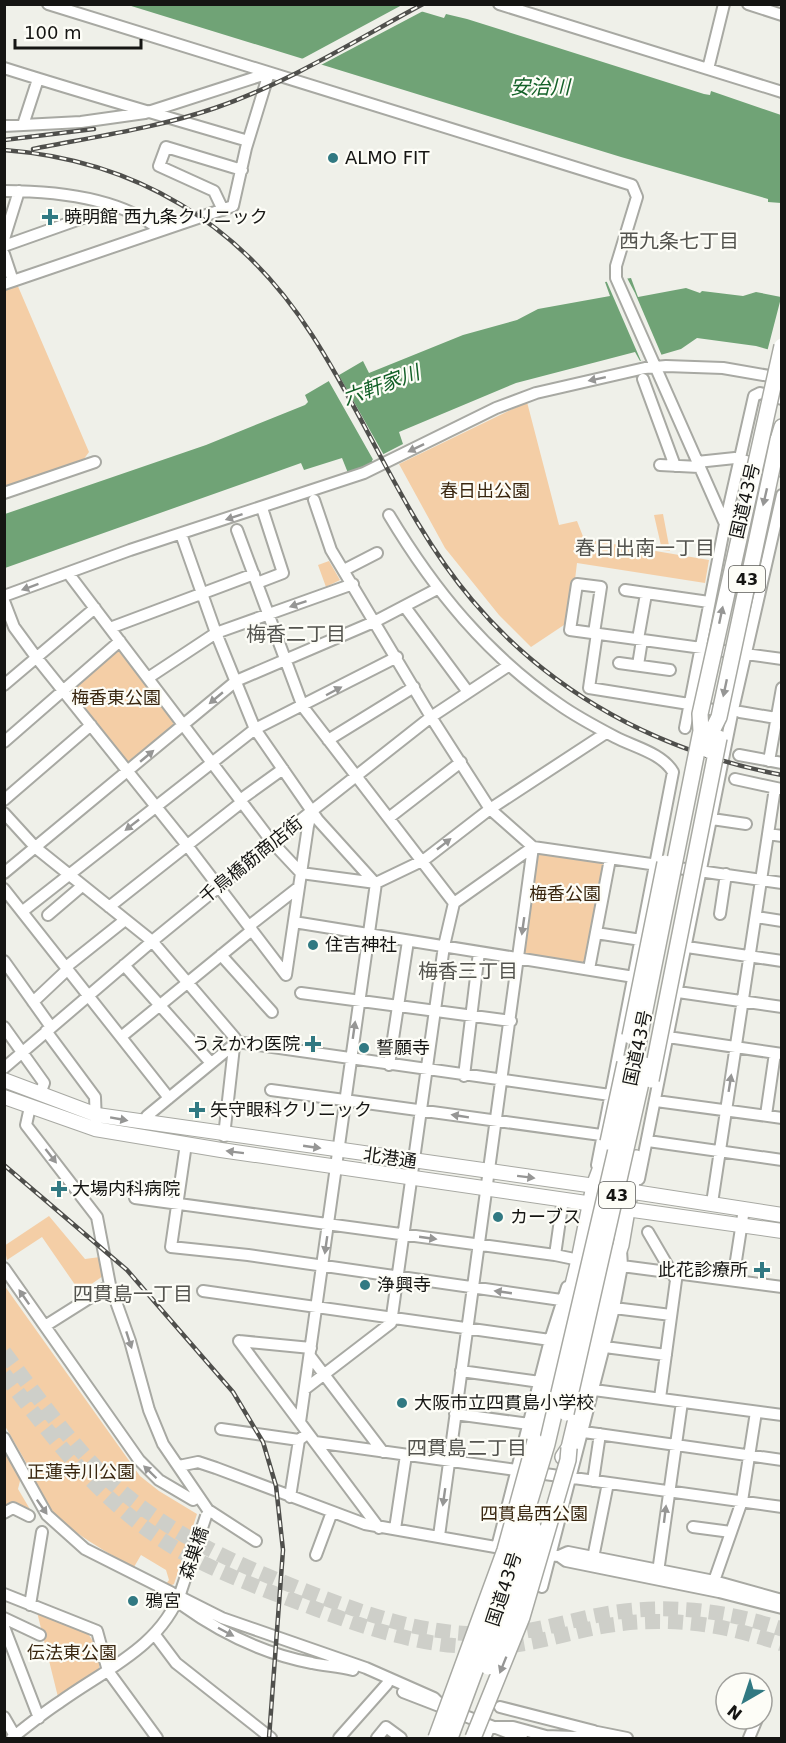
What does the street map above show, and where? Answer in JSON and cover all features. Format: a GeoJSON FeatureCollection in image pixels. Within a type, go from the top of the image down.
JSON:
{"type":"FeatureCollection","features":[{"type":"Feature","properties":{"kind":"highway","name":"国道43号"},"geometry":{"type":"LineString","coordinates":[[460,1738],[548,1444],[622,1124],[697,754],[701,731],[695,709],[782,346]]}},
{"type":"Feature","properties":{"kind":"highway","name":"国道43号"},"geometry":{"type":"LineString","coordinates":[[450,1738],[483,1666],[523,1568],[558,1446],[633,1126],[711,733],[730,715],[782,427]]}},
{"type":"Feature","properties":{"kind":"highway"},"geometry":{"type":"LineString","coordinates":[[594,1186],[606,1154],[695,709]]}},
{"type":"Feature","properties":{"kind":"highway","name":"43"},"geometry":{"type":"LineString","coordinates":[[483,1666],[521,1595],[563,1458],[569,1448],[609,1308],[632,1192],[636,1158],[720,735],[730,715]]}},
{"type":"Feature","properties":{"kind":"highway","name":"43"},"geometry":{"type":"LineString","coordinates":[[501,1548],[535,1441],[579,1260],[594,1186]]}},
{"type":"Feature","properties":{"kind":"highway","name":"国道43号"},"geometry":{"type":"LineString","coordinates":[[473,1738],[538,1568],[568,1460],[569,1448]]}},
{"type":"Feature","properties":{"kind":"highway","name":"国道43号"},"geometry":{"type":"LineString","coordinates":[[434,1738],[501,1548]]}},
{"type":"Feature","properties":{"kind":"highway"},"geometry":{"type":"LineString","coordinates":[[483,1666],[488,1617],[503,1567],[501,1548]]}},
{"type":"Feature","properties":{"kind":"main road","name":"北港通"},"geometry":{"type":"LineString","coordinates":[[4,1080],[40,1094],[96,1122],[146,1124],[594,1186],[782,1215]]}},
{"type":"Feature","properties":{"kind":"main road","name":"北港通"},"geometry":{"type":"LineString","coordinates":[[4,1097],[30,1107],[186,1144],[782,1231]]}},
{"type":"Feature","properties":{"kind":"street"},"geometry":{"type":"LineString","coordinates":[[48,4],[630,184],[637,197],[616,266],[616,278],[725,524]]}},
{"type":"Feature","properties":{"kind":"street"},"geometry":{"type":"LineString","coordinates":[[499,4],[782,92]]}},
{"type":"Feature","properties":{"kind":"street"},"geometry":{"type":"LineString","coordinates":[[708,69],[724,4]]}},
{"type":"Feature","properties":{"kind":"street"},"geometry":{"type":"LineString","coordinates":[[748,4],[782,15]]}},
{"type":"Feature","properties":{"kind":"street"},"geometry":{"type":"LineString","coordinates":[[5,70],[145,113],[248,141]]}},
{"type":"Feature","properties":{"kind":"street"},"geometry":{"type":"LineString","coordinates":[[4,126],[81,122],[145,113],[269,73]]}},
{"type":"Feature","properties":{"kind":"street"},"geometry":{"type":"LineString","coordinates":[[4,254],[9,283],[235,204],[248,141],[269,73]]}},
{"type":"Feature","properties":{"kind":"street"},"geometry":{"type":"LineString","coordinates":[[23,125],[38,79]]}},
{"type":"Feature","properties":{"kind":"street"},"geometry":{"type":"LineString","coordinates":[[223,210],[214,191],[159,166],[166,147],[242,170]]}},
{"type":"Feature","properties":{"kind":"street"},"geometry":{"type":"LineString","coordinates":[[4,191],[81,198],[114,207],[149,222],[160,230]]}},
{"type":"Feature","properties":{"kind":"street"},"geometry":{"type":"LineString","coordinates":[[4,239],[19,191]]}},
{"type":"Feature","properties":{"kind":"street"},"geometry":{"type":"LineString","coordinates":[[4,246],[114,207]]}},
{"type":"Feature","properties":{"kind":"street"},"geometry":{"type":"LineString","coordinates":[[4,596],[364,473],[496,408],[536,393],[653,363],[723,368],[782,378]]}},
{"type":"Feature","properties":{"kind":"street"},"geometry":{"type":"LineString","coordinates":[[643,379],[675,466]]}},
{"type":"Feature","properties":{"kind":"street"},"geometry":{"type":"LineString","coordinates":[[685,728],[695,709],[701,648],[709,602],[754,396],[760,393],[782,399]]}},
{"type":"Feature","properties":{"kind":"street"},"geometry":{"type":"LineString","coordinates":[[660,465],[675,466],[740,459],[782,471]]}},
{"type":"Feature","properties":{"kind":"street"},"geometry":{"type":"LineString","coordinates":[[4,493],[95,462]]}},
{"type":"Feature","properties":{"kind":"street"},"geometry":{"type":"LineString","coordinates":[[632,1192],[639,1180],[648,1141],[702,871],[730,715],[746,654],[768,549],[777,537],[781,498]]}},
{"type":"Feature","properties":{"kind":"street"},"geometry":{"type":"LineString","coordinates":[[314,500],[331,550],[376,621],[431,717],[490,809],[533,847],[782,883]]}},
{"type":"Feature","properties":{"kind":"street"},"geometry":{"type":"LineString","coordinates":[[110,628],[201,592],[283,573],[262,508]]}},
{"type":"Feature","properties":{"kind":"street"},"geometry":{"type":"LineString","coordinates":[[389,515],[437,589],[508,666],[561,705],[606,733],[657,757],[670,767],[674,778],[601,1136],[594,1186]]}},
{"type":"Feature","properties":{"kind":"street"},"geometry":{"type":"LineString","coordinates":[[237,530],[303,707],[424,860],[454,903]]}},
{"type":"Feature","properties":{"kind":"street"},"geometry":{"type":"LineString","coordinates":[[181,534],[216,633],[255,729],[318,820],[376,883]]}},
{"type":"Feature","properties":{"kind":"street"},"geometry":{"type":"LineString","coordinates":[[722,537],[768,549]]}},
{"type":"Feature","properties":{"kind":"street"},"geometry":{"type":"LineString","coordinates":[[344,570],[377,553]]}},
{"type":"Feature","properties":{"kind":"street"},"geometry":{"type":"LineString","coordinates":[[68,573],[272,842],[301,873],[376,883],[424,860],[490,809],[606,733]]}},
{"type":"Feature","properties":{"kind":"street"},"geometry":{"type":"LineString","coordinates":[[780,719],[730,715],[589,688],[596,633],[601,587],[577,584],[570,630],[596,633],[782,659]]}},
{"type":"Feature","properties":{"kind":"street"},"geometry":{"type":"LineString","coordinates":[[148,678],[216,633],[353,585]]}},
{"type":"Feature","properties":{"kind":"street"},"geometry":{"type":"LineString","coordinates":[[4,873],[236,681],[376,621],[437,589]]}},
{"type":"Feature","properties":{"kind":"street"},"geometry":{"type":"LineString","coordinates":[[625,590],[709,602]]}},
{"type":"Feature","properties":{"kind":"street"},"geometry":{"type":"LineString","coordinates":[[638,665],[646,594]]}},
{"type":"Feature","properties":{"kind":"street"},"geometry":{"type":"LineString","coordinates":[[4,601],[9,630],[36,657],[64,691],[219,886],[286,975],[313,810]]}},
{"type":"Feature","properties":{"kind":"street"},"geometry":{"type":"LineString","coordinates":[[405,607],[468,692]]}},
{"type":"Feature","properties":{"kind":"street"},"geometry":{"type":"LineString","coordinates":[[4,685],[95,608]]}},
{"type":"Feature","properties":{"kind":"street"},"geometry":{"type":"LineString","coordinates":[[4,742],[120,641]]}},
{"type":"Feature","properties":{"kind":"street"},"geometry":{"type":"LineString","coordinates":[[23,911],[255,729],[303,707],[397,657]]}},
{"type":"Feature","properties":{"kind":"street"},"geometry":{"type":"LineString","coordinates":[[620,663],[670,670]]}},
{"type":"Feature","properties":{"kind":"street","name":"千鳥橋筋商店街"},"geometry":{"type":"LineString","coordinates":[[4,1068],[272,842],[431,717],[508,666]]}},
{"type":"Feature","properties":{"kind":"street"},"geometry":{"type":"LineString","coordinates":[[328,740],[414,687]]}},
{"type":"Feature","properties":{"kind":"street"},"geometry":{"type":"LineString","coordinates":[[769,761],[780,719],[782,688]]}},
{"type":"Feature","properties":{"kind":"street"},"geometry":{"type":"LineString","coordinates":[[4,800],[91,725]]}},
{"type":"Feature","properties":{"kind":"street"},"geometry":{"type":"LineString","coordinates":[[739,755],[782,763]]}},
{"type":"Feature","properties":{"kind":"street"},"geometry":{"type":"LineString","coordinates":[[390,817],[461,762]]}},
{"type":"Feature","properties":{"kind":"street"},"geometry":{"type":"LineString","coordinates":[[109,907],[283,769]]}},
{"type":"Feature","properties":{"kind":"street"},"geometry":{"type":"LineString","coordinates":[[712,1203],[768,834],[778,789],[735,779]]}},
{"type":"Feature","properties":{"kind":"street"},"geometry":{"type":"LineString","coordinates":[[668,807],[746,824]]}},
{"type":"Feature","properties":{"kind":"street"},"geometry":{"type":"LineString","coordinates":[[4,813],[36,848],[152,941],[237,1042],[350,1060],[610,1095]]}},
{"type":"Feature","properties":{"kind":"street"},"geometry":{"type":"LineString","coordinates":[[768,834],[782,836]]}},
{"type":"Feature","properties":{"kind":"street"},"geometry":{"type":"LineString","coordinates":[[305,1389],[391,1323],[411,1176],[429,1071],[444,946],[454,903],[533,847]]}},
{"type":"Feature","properties":{"kind":"street"},"geometry":{"type":"LineString","coordinates":[[439,1536],[533,847]]}},
{"type":"Feature","properties":{"kind":"street"},"geometry":{"type":"LineString","coordinates":[[589,969],[610,859]]}},
{"type":"Feature","properties":{"kind":"street"},"geometry":{"type":"LineString","coordinates":[[720,914],[726,874]]}},
{"type":"Feature","properties":{"kind":"street"},"geometry":{"type":"LineString","coordinates":[[300,1422],[337,1166],[336,1150],[376,883]]}},
{"type":"Feature","properties":{"kind":"street"},"geometry":{"type":"LineString","coordinates":[[48,915],[82,886]]}},
{"type":"Feature","properties":{"kind":"street"},"geometry":{"type":"LineString","coordinates":[[121,1036],[221,955],[299,886]]}},
{"type":"Feature","properties":{"kind":"street"},"geometry":{"type":"LineString","coordinates":[[4,889],[169,1098]]}},
{"type":"Feature","properties":{"kind":"street"},"geometry":{"type":"LineString","coordinates":[[756,917],[782,921]]}},
{"type":"Feature","properties":{"kind":"street"},"geometry":{"type":"LineString","coordinates":[[33,1002],[67,968],[125,920]]}},
{"type":"Feature","properties":{"kind":"street"},"geometry":{"type":"LineString","coordinates":[[294,922],[634,977]]}},
{"type":"Feature","properties":{"kind":"street"},"geometry":{"type":"LineString","coordinates":[[596,933],[641,940]]}},
{"type":"Feature","properties":{"kind":"street"},"geometry":{"type":"LineString","coordinates":[[389,1065],[408,941]]}},
{"type":"Feature","properties":{"kind":"street"},"geometry":{"type":"LineString","coordinates":[[687,947],[782,961]]}},
{"type":"Feature","properties":{"kind":"street"},"geometry":{"type":"LineString","coordinates":[[464,1076],[479,952]]}},
{"type":"Feature","properties":{"kind":"street"},"geometry":{"type":"LineString","coordinates":[[221,955],[272,1012]]}},
{"type":"Feature","properties":{"kind":"street"},"geometry":{"type":"LineString","coordinates":[[4,961],[95,1097],[96,1122]]}},
{"type":"Feature","properties":{"kind":"street"},"geometry":{"type":"LineString","coordinates":[[124,965],[211,1063]]}},
{"type":"Feature","properties":{"kind":"street"},"geometry":{"type":"LineString","coordinates":[[678,992],[782,1007]]}},
{"type":"Feature","properties":{"kind":"street"},"geometry":{"type":"LineString","coordinates":[[301,993],[511,1021]]}},
{"type":"Feature","properties":{"kind":"street"},"geometry":{"type":"LineString","coordinates":[[4,1027],[44,1083],[40,1094]]}},
{"type":"Feature","properties":{"kind":"street"},"geometry":{"type":"LineString","coordinates":[[668,1037],[778,1053],[766,1115]]}},
{"type":"Feature","properties":{"kind":"street"},"geometry":{"type":"LineString","coordinates":[[146,1124],[147,1116],[237,1042]]}},
{"type":"Feature","properties":{"kind":"street"},"geometry":{"type":"LineString","coordinates":[[224,1136],[237,1042]]}},
{"type":"Feature","properties":{"kind":"street"},"geometry":{"type":"LineString","coordinates":[[271,1090],[601,1136]]}},
{"type":"Feature","properties":{"kind":"street"},"geometry":{"type":"LineString","coordinates":[[656,1101],[782,1118]]}},
{"type":"Feature","properties":{"kind":"street"},"geometry":{"type":"LineString","coordinates":[[30,1107],[26,1125],[97,1217],[110,1285],[157,1431],[207,1513],[256,1541]]}},
{"type":"Feature","properties":{"kind":"street"},"geometry":{"type":"LineString","coordinates":[[648,1141],[782,1160]]}},
{"type":"Feature","properties":{"kind":"street"},"geometry":{"type":"LineString","coordinates":[[186,1144],[171,1247],[561,1300]]}},
{"type":"Feature","properties":{"kind":"street"},"geometry":{"type":"LineString","coordinates":[[135,1198],[579,1260],[561,1300],[550,1340],[517,1471],[501,1548]]}},
{"type":"Feature","properties":{"kind":"street"},"geometry":{"type":"LineString","coordinates":[[555,1255],[562,1199]]}},
{"type":"Feature","properties":{"kind":"street"},"geometry":{"type":"LineString","coordinates":[[733,1280],[744,1209]]}},
{"type":"Feature","properties":{"kind":"street"},"geometry":{"type":"LineString","coordinates":[[648,1232],[676,1280],[660,1398]]}},
{"type":"Feature","properties":{"kind":"street"},"geometry":{"type":"LineString","coordinates":[[542,1587],[554,1557],[604,1347],[609,1308],[622,1266],[621,1245]]}},
{"type":"Feature","properties":{"kind":"street"},"geometry":{"type":"LineString","coordinates":[[622,1266],[782,1287]]}},
{"type":"Feature","properties":{"kind":"street"},"geometry":{"type":"LineString","coordinates":[[4,1268],[149,1472],[193,1500],[199,1497]]}},
{"type":"Feature","properties":{"kind":"street"},"geometry":{"type":"LineString","coordinates":[[45,1326],[110,1285]]}},
{"type":"Feature","properties":{"kind":"street"},"geometry":{"type":"LineString","coordinates":[[203,1291],[550,1340]]}},
{"type":"Feature","properties":{"kind":"street"},"geometry":{"type":"LineString","coordinates":[[609,1308],[672,1315]]}},
{"type":"Feature","properties":{"kind":"street"},"geometry":{"type":"LineString","coordinates":[[379,1528],[239,1341],[311,1352],[383,1452]]}},
{"type":"Feature","properties":{"kind":"street"},"geometry":{"type":"LineString","coordinates":[[604,1347],[666,1355]]}},
{"type":"Feature","properties":{"kind":"street"},"geometry":{"type":"LineString","coordinates":[[461,1371],[540,1382]]}},
{"type":"Feature","properties":{"kind":"street"},"geometry":{"type":"LineString","coordinates":[[594,1390],[782,1415]]}},
{"type":"Feature","properties":{"kind":"street"},"geometry":{"type":"LineString","coordinates":[[658,1572],[682,1401]]}},
{"type":"Feature","properties":{"kind":"street"},"geometry":{"type":"LineString","coordinates":[[714,1581],[742,1501],[756,1412]]}},
{"type":"Feature","properties":{"kind":"street"},"geometry":{"type":"LineString","coordinates":[[455,1414],[529,1424]]}},
{"type":"Feature","properties":{"kind":"street"},"geometry":{"type":"LineString","coordinates":[[221,1429],[298,1440],[308,1433]]}},
{"type":"Feature","properties":{"kind":"street"},"geometry":{"type":"LineString","coordinates":[[584,1432],[782,1460]]}},
{"type":"Feature","properties":{"kind":"street"},"geometry":{"type":"LineString","coordinates":[[593,1481],[600,1434]]}},
{"type":"Feature","properties":{"kind":"street"},"geometry":{"type":"LineString","coordinates":[[4,1438],[28,1477],[36,1499],[67,1535],[85,1549],[222,1618],[375,1672],[434,1698],[444,1708]]}},
{"type":"Feature","properties":{"kind":"street"},"geometry":{"type":"LineString","coordinates":[[290,1497],[298,1440]]}},
{"type":"Feature","properties":{"kind":"street"},"geometry":{"type":"LineString","coordinates":[[315,1442],[782,1507]]}},
{"type":"Feature","properties":{"kind":"street"},"geometry":{"type":"LineString","coordinates":[[395,1529],[406,1455]]}},
{"type":"Feature","properties":{"kind":"street"},"geometry":{"type":"LineString","coordinates":[[179,1466],[198,1462],[379,1528],[439,1536],[554,1557],[566,1562],[719,1592],[782,1608]]}},
{"type":"Feature","properties":{"kind":"street"},"geometry":{"type":"LineString","coordinates":[[593,1558],[608,1483]]}},
{"type":"Feature","properties":{"kind":"street"},"geometry":{"type":"LineString","coordinates":[[4,1514],[13,1508],[29,1516]]}},
{"type":"Feature","properties":{"kind":"street"},"geometry":{"type":"LineString","coordinates":[[316,1555],[332,1512]]}},
{"type":"Feature","properties":{"kind":"street","name":"森巣橋"},"geometry":{"type":"LineString","coordinates":[[13,1737],[59,1702],[108,1671],[155,1635],[179,1596],[207,1513]]}},
{"type":"Feature","properties":{"kind":"street"},"geometry":{"type":"LineString","coordinates":[[693,1527],[731,1532]]}},
{"type":"Feature","properties":{"kind":"street"},"geometry":{"type":"LineString","coordinates":[[30,1605],[42,1532]]}},
{"type":"Feature","properties":{"kind":"street"},"geometry":{"type":"LineString","coordinates":[[554,1557],[568,1552],[658,1572],[714,1581],[782,1600]]}},
{"type":"Feature","properties":{"kind":"street"},"geometry":{"type":"LineString","coordinates":[[4,1594],[97,1631],[108,1671],[157,1738]]}},
{"type":"Feature","properties":{"kind":"street"},"geometry":{"type":"LineString","coordinates":[[179,1596],[209,1623],[264,1651],[312,1664],[345,1668],[387,1684],[431,1705],[522,1738]]}},
{"type":"Feature","properties":{"kind":"street"},"geometry":{"type":"LineString","coordinates":[[4,1618],[40,1635]]}},
{"type":"Feature","properties":{"kind":"street"},"geometry":{"type":"LineString","coordinates":[[4,1627],[39,1718]]}},
{"type":"Feature","properties":{"kind":"street"},"geometry":{"type":"LineString","coordinates":[[155,1635],[176,1663],[271,1738]]}},
{"type":"Feature","properties":{"kind":"street"},"geometry":{"type":"LineString","coordinates":[[339,1738],[387,1684]]}},
{"type":"Feature","properties":{"kind":"street"},"geometry":{"type":"LineString","coordinates":[[500,1707],[627,1738]]}},
{"type":"Feature","properties":{"kind":"street"},"geometry":{"type":"LineString","coordinates":[[434,1738],[444,1708]]}},
{"type":"Feature","properties":{"kind":"street"},"geometry":{"type":"LineString","coordinates":[[4,1717],[13,1737]]}},
{"type":"Feature","properties":{"kind":"street"},"geometry":{"type":"LineString","coordinates":[[490,1726],[513,1727],[546,1736],[574,1737],[597,1732]]}},
{"type":"Feature","properties":{"kind":"street"},"geometry":{"type":"LineString","coordinates":[[485,1738],[490,1726]]}},
{"type":"Feature","properties":{"kind":"street"},"geometry":{"type":"LineString","coordinates":[[377,1738],[386,1727],[401,1738]]}},
{"type":"Feature","properties":{"kind":"green space"},"geometry":{"type":"Polygon","coordinates":[[[17,284],[89,452],[81,463],[5,489],[5,288],[17,284]]]}},
{"type":"Feature","properties":{"kind":"green space","name":"春日出公園"},"geometry":{"type":"Polygon","coordinates":[[[527,402],[559,525],[577,521],[584,539],[709,560],[705,583],[577,563],[570,621],[531,647],[499,615],[445,548],[399,464],[527,402]]]}},
{"type":"Feature","properties":{"kind":"green space"},"geometry":{"type":"Polygon","coordinates":[[[663,514],[670,551],[662,550],[654,515],[663,514]]]}},
{"type":"Feature","properties":{"kind":"green space"},"geometry":{"type":"Polygon","coordinates":[[[329,561],[340,580],[326,587],[318,565],[329,561]]]}},
{"type":"Feature","properties":{"kind":"green space","name":"梅香東公園"},"geometry":{"type":"Polygon","coordinates":[[[115,649],[120,649],[173,721],[173,726],[131,762],[126,761],[71,693],[71,687],[115,649]]]}},
{"type":"Feature","properties":{"kind":"green space","name":"梅香公園"},"geometry":{"type":"Polygon","coordinates":[[[541,854],[602,863],[605,867],[585,960],[581,963],[527,955],[524,952],[537,857],[541,854]]]}},
{"type":"Feature","properties":{"kind":"green space"},"geometry":{"type":"Polygon","coordinates":[[[49,1216],[85,1259],[100,1257],[103,1276],[80,1292],[42,1237],[7,1260],[4,1246],[49,1216]]]}},
{"type":"Feature","properties":{"kind":"green space","name":"正蓮寺川公園"},"geometry":{"type":"Polygon","coordinates":[[[4,1285],[140,1476],[159,1491],[197,1514],[174,1584],[170,1586],[166,1584],[169,1580],[166,1570],[141,1555],[134,1567],[91,1542],[58,1518],[37,1491],[35,1478],[5,1426],[4,1285]]]}},
{"type":"Feature","properties":{"kind":"green space"},"geometry":{"type":"Polygon","coordinates":[[[4,1448],[21,1477],[18,1489],[34,1516],[5,1510],[4,1448]]]}},
{"type":"Feature","properties":{"kind":"green space","name":"伝法東公園"},"geometry":{"type":"Polygon","coordinates":[[[37,1612],[87,1633],[99,1656],[98,1671],[58,1697],[37,1612]]]}},
{"type":"Feature","properties":{"kind":"water","name":"安治川"},"geometry":{"type":"Polygon","coordinates":[[[128,5],[407,5],[407,7],[444,18],[446,14],[467,19],[704,94],[710,95],[711,91],[781,115],[781,203],[768,202],[768,199],[621,157],[128,5]]]}},
{"type":"Feature","properties":{"kind":"water","name":"六軒家川"},"geometry":{"type":"Polygon","coordinates":[[[631,278],[638,297],[686,288],[700,293],[702,291],[743,296],[756,292],[781,297],[781,353],[756,346],[697,338],[681,349],[640,361],[635,352],[516,383],[399,432],[403,444],[372,460],[373,463],[348,473],[342,458],[304,470],[301,463],[5,568],[5,514],[206,445],[305,405],[308,402],[305,395],[363,361],[369,373],[463,335],[517,320],[538,309],[610,296],[605,282],[631,278]]]}},
{"type":"Feature","properties":{"kind":"pier"},"geometry":{"type":"Polygon","coordinates":[[[410,4],[425,10],[319,66],[300,60],[402,5],[410,4]]]}},
{"type":"Feature","properties":{"kind":"pier"},"geometry":{"type":"Polygon","coordinates":[[[626,276],[662,356],[641,361],[606,280],[626,276]]]}},
{"type":"Feature","properties":{"kind":"pier"},"geometry":{"type":"Polygon","coordinates":[[[782,294],[782,356],[767,352],[782,294]]]}},
{"type":"Feature","properties":{"kind":"pier"},"geometry":{"type":"Polygon","coordinates":[[[337,372],[385,457],[375,463],[327,378],[337,372]]]}},
{"type":"Feature","properties":{"kind":"tunnel"},"geometry":{"type":"LineString","coordinates":[[4,1352],[82,1452],[111,1482],[155,1517],[226,1557],[277,1580],[354,1609],[404,1624],[455,1633],[521,1632],[599,1615],[646,1609],[714,1613],[782,1629]]}},
{"type":"Feature","properties":{"kind":"tunnel"},"geometry":{"type":"LineString","coordinates":[[4,1374],[81,1470],[125,1512],[149,1531],[175,1548],[226,1574],[339,1618],[386,1633],[456,1646],[518,1645],[599,1627],[646,1622],[714,1626],[782,1644]]}},
{"type":"Feature","properties":{"kind":"railway"},"geometry":{"type":"LineString","coordinates":[[33,149],[148,127],[242,98],[295,74],[423,4]]}},
{"type":"Feature","properties":{"kind":"railway"},"geometry":{"type":"LineString","coordinates":[[4,140],[94,129]]}},
{"type":"Feature","properties":{"kind":"railway"},"geometry":{"type":"LineString","coordinates":[[4,150],[52,156],[98,168],[141,184],[181,205],[218,230],[252,261],[284,296],[312,335],[427,537],[472,600],[503,634],[573,691],[652,735],[737,765],[782,775]]}},
{"type":"Feature","properties":{"kind":"railway"},"geometry":{"type":"LineString","coordinates":[[4,1165],[127,1270],[233,1392],[263,1442],[276,1486],[283,1550],[269,1738]]}},
{"type":"Feature","properties":{"kind":"place","name":"ALMO FIT"},"geometry":{"type":"Point","coordinates":[333,158]}},
{"type":"Feature","properties":{"kind":"place","name":"暁明館 西九条クリニック"},"geometry":{"type":"Point","coordinates":[50,217]}},
{"type":"Feature","properties":{"kind":"place","name":"住吉神社"},"geometry":{"type":"Point","coordinates":[313,945]}},
{"type":"Feature","properties":{"kind":"place","name":"うえかわ医院"},"geometry":{"type":"Point","coordinates":[313,1044]}},
{"type":"Feature","properties":{"kind":"place","name":"誓願寺"},"geometry":{"type":"Point","coordinates":[364,1048]}},
{"type":"Feature","properties":{"kind":"place","name":"矢守眼科クリニック"},"geometry":{"type":"Point","coordinates":[197,1110]}},
{"type":"Feature","properties":{"kind":"place","name":"大場内科病院"},"geometry":{"type":"Point","coordinates":[59,1189]}},
{"type":"Feature","properties":{"kind":"place","name":"カーブス"},"geometry":{"type":"Point","coordinates":[498,1217]}},
{"type":"Feature","properties":{"kind":"place","name":"此花診療所"},"geometry":{"type":"Point","coordinates":[762,1270]}},
{"type":"Feature","properties":{"kind":"place","name":"浄興寺"},"geometry":{"type":"Point","coordinates":[365,1285]}},
{"type":"Feature","properties":{"kind":"place","name":"大阪市立四貫島小学校"},"geometry":{"type":"Point","coordinates":[402,1403]}},
{"type":"Feature","properties":{"kind":"place","name":"鴉宮"},"geometry":{"type":"Point","coordinates":[133,1601]}},
{"type":"Feature","properties":{"kind":"district","name":"西九条七丁目"},"geometry":{"type":"Point","coordinates":[679,241]}},
{"type":"Feature","properties":{"kind":"district","name":"春日出南一丁目"},"geometry":{"type":"Point","coordinates":[645,548]}},
{"type":"Feature","properties":{"kind":"district","name":"梅香二丁目"},"geometry":{"type":"Point","coordinates":[296,634]}},
{"type":"Feature","properties":{"kind":"district","name":"梅香三丁目"},"geometry":{"type":"Point","coordinates":[468,971]}},
{"type":"Feature","properties":{"kind":"district","name":"四貫島一丁目"},"geometry":{"type":"Point","coordinates":[133,1294]}},
{"type":"Feature","properties":{"kind":"district","name":"四貫島二丁目"},"geometry":{"type":"Point","coordinates":[467,1448]}},
{"type":"Feature","properties":{"kind":"park label","name":"四貫島西公園"},"geometry":{"type":"Point","coordinates":[534,1514]}}]}
